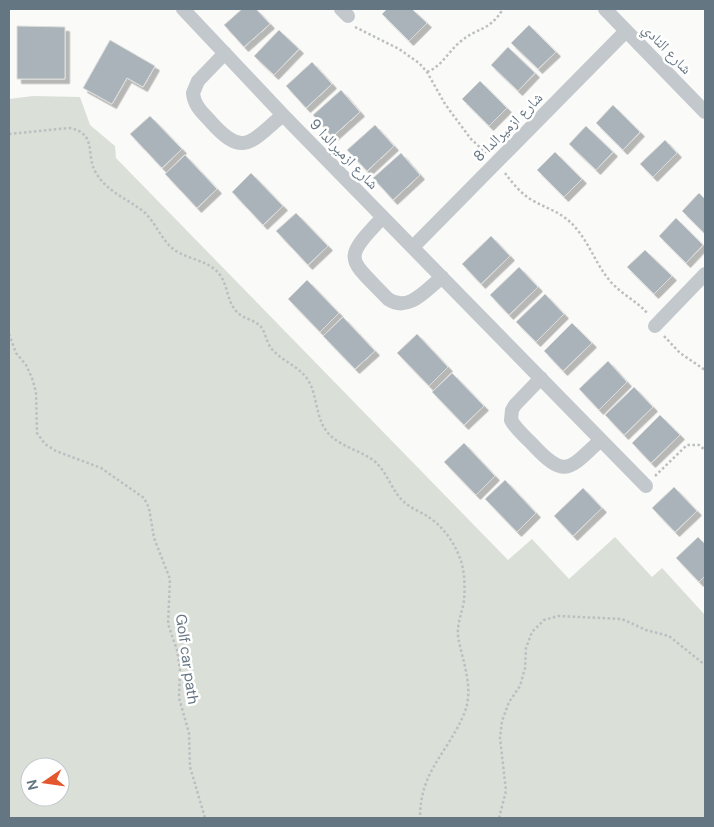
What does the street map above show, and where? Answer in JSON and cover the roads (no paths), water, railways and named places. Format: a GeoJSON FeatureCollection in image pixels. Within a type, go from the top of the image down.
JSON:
{"type":"FeatureCollection","features":[{"type":"Feature","properties":{"kind":"street","name":"شارع ازميرالدا 9"},"geometry":{"type":"LineString","coordinates":[[183,9],[283,115],[646,486]]}},
{"type":"Feature","properties":{"kind":"street","name":"شارع النادي"},"geometry":{"type":"LineString","coordinates":[[605,9],[705,112]]}},
{"type":"Feature","properties":{"kind":"street","name":"شارع ازميرالدا 8"},"geometry":{"type":"LineString","coordinates":[[413,247],[626,30]]}},
{"type":"Feature","properties":{"kind":"street"},"geometry":{"type":"LineString","coordinates":[[225,53],[198,81],[193,93],[197,106],[226,138],[232,142],[248,142],[283,115]]}},
{"type":"Feature","properties":{"kind":"street"},"geometry":{"type":"LineString","coordinates":[[383,217],[357,244],[354,254],[356,265],[388,299],[394,303],[408,303],[442,277]]}},
{"type":"Feature","properties":{"kind":"street"},"geometry":{"type":"LineString","coordinates":[[655,326],[705,274]]}},
{"type":"Feature","properties":{"kind":"street"},"geometry":{"type":"LineString","coordinates":[[541,378],[515,405],[512,410],[511,420],[550,463],[561,468],[573,464],[601,440]]}}]}
